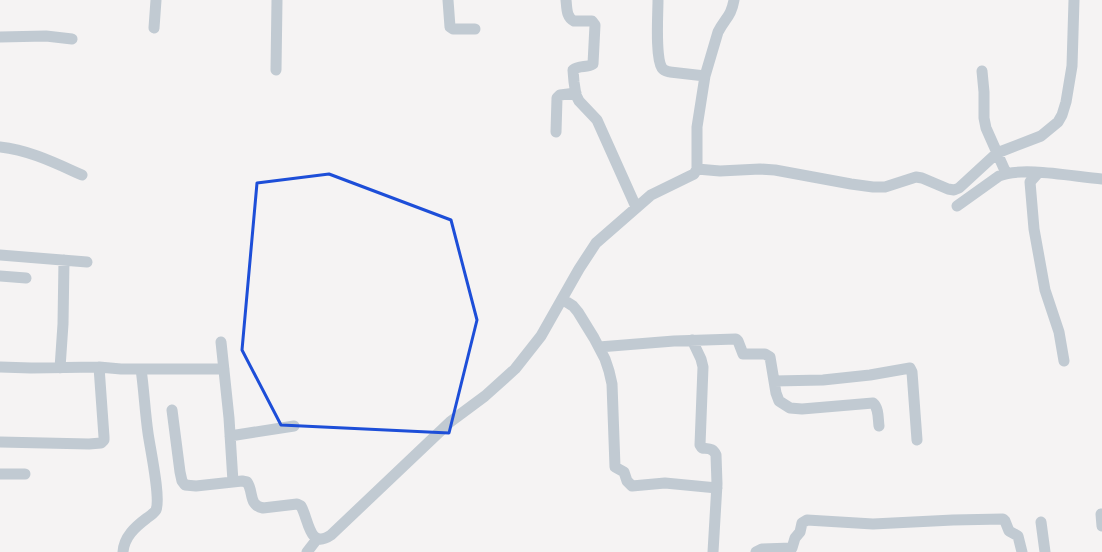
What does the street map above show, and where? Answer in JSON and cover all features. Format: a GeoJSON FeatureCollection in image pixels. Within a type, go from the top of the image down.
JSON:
{"type":"FeatureCollection","features":[{"type":"Feature","properties":{"kind":"street"},"geometry":{"type":"LineString","coordinates":[[154,28],[156,0]]}},
{"type":"Feature","properties":{"kind":"street"},"geometry":{"type":"LineString","coordinates":[[276,70],[277,0]]}},
{"type":"Feature","properties":{"kind":"street"},"geometry":{"type":"LineString","coordinates":[[448,0],[450,27],[453,29],[475,28]]}},
{"type":"Feature","properties":{"kind":"street"},"geometry":{"type":"LineString","coordinates":[[566,0],[567,14],[571,20],[592,21],[595,25],[593,64],[575,68],[574,82],[576,93],[579,101],[597,120],[636,207]]}},
{"type":"Feature","properties":{"kind":"street"},"geometry":{"type":"LineString","coordinates":[[658,0],[658,42],[661,66],[664,71],[705,76]]}},
{"type":"Feature","properties":{"kind":"street"},"geometry":{"type":"LineString","coordinates":[[172,410],[180,472],[182,481],[185,485],[196,486],[247,482],[250,486],[254,503],[257,507],[263,508],[297,504],[301,506],[312,534],[317,539],[326,539],[450,422],[485,396],[515,369],[542,336],[579,269],[596,243],[651,195],[694,174],[697,169],[697,127],[705,76],[718,32],[730,16],[734,0]]}},
{"type":"Feature","properties":{"kind":"street"},"geometry":{"type":"LineString","coordinates":[[697,169],[720,171],[760,169],[774,170],[873,187],[885,187],[916,177],[948,189],[954,190],[963,186],[997,153],[1041,136],[1053,127],[1062,115],[1066,102],[1072,66],[1074,0]]}},
{"type":"Feature","properties":{"kind":"street"},"geometry":{"type":"LineString","coordinates":[[0,37],[46,36],[72,39]]}},
{"type":"Feature","properties":{"kind":"street"},"geometry":{"type":"LineString","coordinates":[[982,71],[984,118],[989,137],[1006,173]]}},
{"type":"Feature","properties":{"kind":"street"},"geometry":{"type":"LineString","coordinates":[[556,132],[556,98],[560,95],[576,93]]}},
{"type":"Feature","properties":{"kind":"street"},"geometry":{"type":"LineString","coordinates":[[0,147],[11,148],[44,158],[82,174]]}},
{"type":"Feature","properties":{"kind":"street"},"geometry":{"type":"LineString","coordinates":[[957,206],[999,176],[1006,173],[1038,173],[1102,179]]}},
{"type":"Feature","properties":{"kind":"street"},"geometry":{"type":"LineString","coordinates":[[1038,173],[1030,182],[1034,230],[1045,290],[1060,332],[1064,360]]}},
{"type":"Feature","properties":{"kind":"street"},"geometry":{"type":"LineString","coordinates":[[0,255],[87,262]]}},
{"type":"Feature","properties":{"kind":"street"},"geometry":{"type":"LineString","coordinates":[[60,368],[63,324],[64,260]]}},
{"type":"Feature","properties":{"kind":"street"},"geometry":{"type":"LineString","coordinates":[[0,276],[26,278]]}},
{"type":"Feature","properties":{"kind":"street"},"geometry":{"type":"LineString","coordinates":[[562,299],[573,306],[578,312],[599,347],[610,371],[612,384],[615,467],[624,472],[629,484],[636,486],[665,483],[717,488]]}},
{"type":"Feature","properties":{"kind":"street"},"geometry":{"type":"LineString","coordinates":[[599,347],[692,340],[736,339],[743,354],[768,355],[771,360],[776,393],[779,401],[790,408],[802,409],[873,403],[876,405],[879,426]]}},
{"type":"Feature","properties":{"kind":"street"},"geometry":{"type":"LineString","coordinates":[[692,340],[703,367],[700,445],[702,448],[712,449],[716,456],[717,488],[713,552]]}},
{"type":"Feature","properties":{"kind":"street"},"geometry":{"type":"LineString","coordinates":[[220,342],[224,369],[233,482]]}},
{"type":"Feature","properties":{"kind":"street"},"geometry":{"type":"LineString","coordinates":[[0,367],[224,369]]}},
{"type":"Feature","properties":{"kind":"street"},"geometry":{"type":"LineString","coordinates":[[0,442],[101,443],[104,440],[104,437],[99,367]]}},
{"type":"Feature","properties":{"kind":"street"},"geometry":{"type":"LineString","coordinates":[[774,381],[823,380],[870,375],[910,368],[912,372],[917,440]]}},
{"type":"Feature","properties":{"kind":"street"},"geometry":{"type":"LineString","coordinates":[[123,552],[125,542],[129,534],[156,509],[156,488],[141,369]]}},
{"type":"Feature","properties":{"kind":"street"},"geometry":{"type":"LineString","coordinates":[[230,436],[294,426]]}},
{"type":"Feature","properties":{"kind":"street"},"geometry":{"type":"LineString","coordinates":[[0,474],[25,474]]}},
{"type":"Feature","properties":{"kind":"street"},"geometry":{"type":"LineString","coordinates":[[1101,514],[1102,526]]}},
{"type":"Feature","properties":{"kind":"street"},"geometry":{"type":"LineString","coordinates":[[756,552],[762,549],[792,548],[801,530],[802,523],[807,520],[873,524],[996,519],[1003,519],[1006,521],[1009,531],[1018,536],[1022,552]]}},
{"type":"Feature","properties":{"kind":"street"},"geometry":{"type":"LineString","coordinates":[[1041,522],[1045,552]]}},
{"type":"Feature","properties":{"kind":"street"},"geometry":{"type":"LineString","coordinates":[[307,552],[317,539]]}},
{"type":"Feature","properties":{"kind":"highlighted area"},"geometry":{"type":"Polygon","coordinates":[[[329,174],[451,220],[477,320],[449,433],[281,425],[242,350],[257,183],[329,174]]]}}]}
